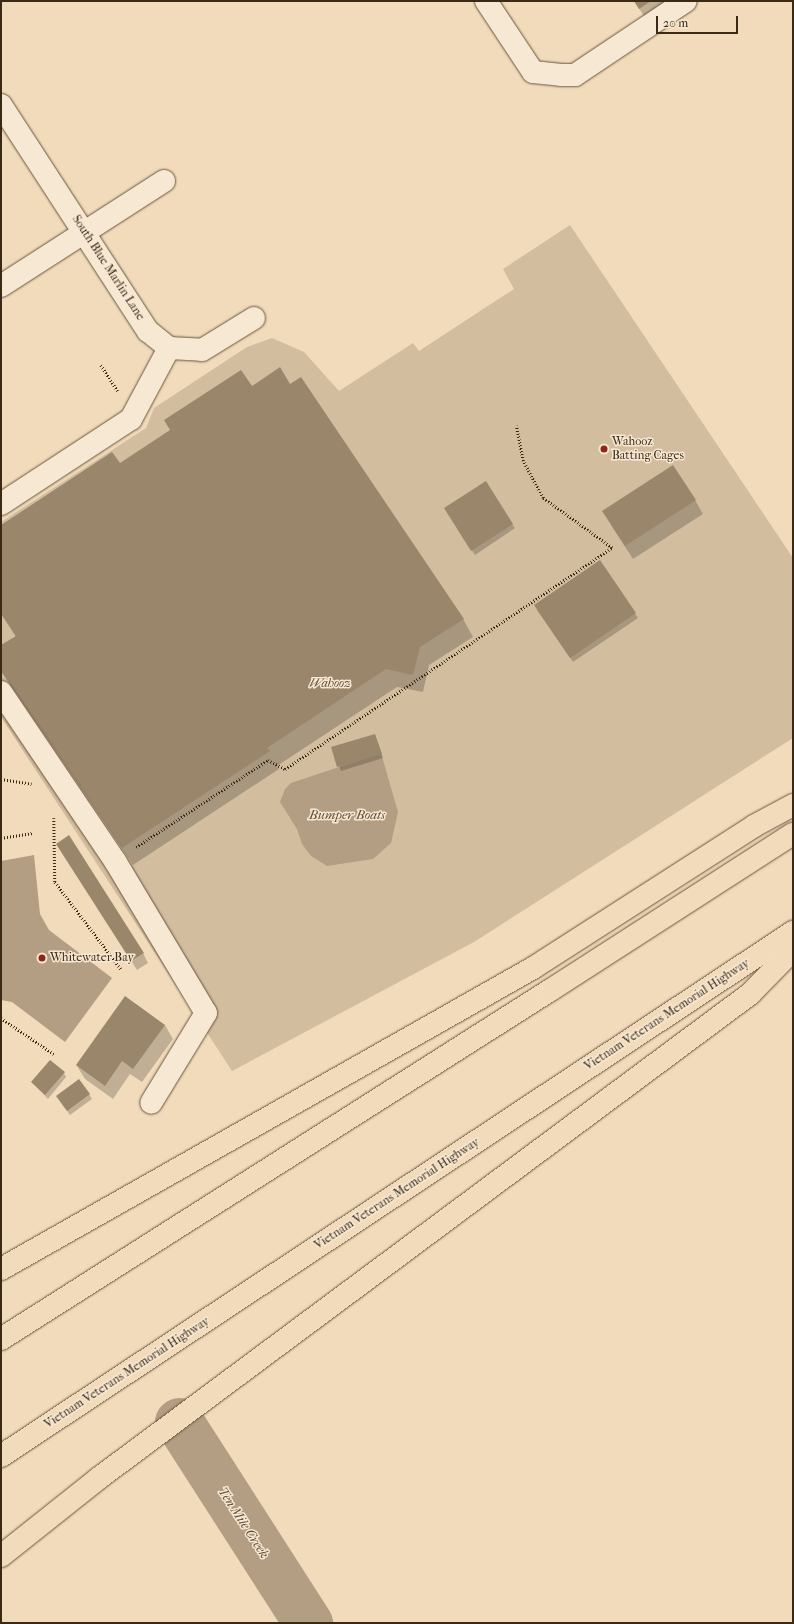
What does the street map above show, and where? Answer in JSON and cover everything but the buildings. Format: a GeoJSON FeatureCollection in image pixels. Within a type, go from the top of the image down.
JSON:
{"type":"FeatureCollection","features":[{"type":"Feature","properties":{"kind":"highway"},"geometry":{"type":"LineString","coordinates":[[1,1269],[533,968],[754,826],[793,805]]}},
{"type":"Feature","properties":{"kind":"highway"},"geometry":{"type":"LineString","coordinates":[[1,1339],[549,992],[793,834]]}},
{"type":"Feature","properties":{"kind":"highway","name":"Vietnam Veterans Memorial Highway"},"geometry":{"type":"LineString","coordinates":[[1,1456],[793,932]]}},
{"type":"Feature","properties":{"kind":"highway"},"geometry":{"type":"LineString","coordinates":[[1,1556],[105,1474],[750,994],[793,950]]}},
{"type":"Feature","properties":{"kind":"street"},"geometry":{"type":"LineString","coordinates":[[486,1],[533,72],[575,75],[686,1]]}},
{"type":"Feature","properties":{"kind":"street","name":"South Blue Marlin Lane"},"geometry":{"type":"LineString","coordinates":[[1,105],[148,331],[169,348]]}},
{"type":"Feature","properties":{"kind":"street"},"geometry":{"type":"LineString","coordinates":[[1,286],[164,181]]}},
{"type":"Feature","properties":{"kind":"street"},"geometry":{"type":"LineString","coordinates":[[1,504],[131,419],[169,348],[202,350],[254,318]]}},
{"type":"Feature","properties":{"kind":"street"},"geometry":{"type":"LineString","coordinates":[[1,692],[115,861],[206,1013],[151,1103]]}},
{"type":"Feature","properties":{"kind":"path"},"geometry":{"type":"LineString","coordinates":[[101,365],[120,394]]}},
{"type":"Feature","properties":{"kind":"path"},"geometry":{"type":"LineString","coordinates":[[131,850],[268,760],[285,769],[612,548],[543,498],[523,461],[516,426]]}},
{"type":"Feature","properties":{"kind":"path"},"geometry":{"type":"LineString","coordinates":[[1,779],[39,785]]}},
{"type":"Feature","properties":{"kind":"path"},"geometry":{"type":"LineString","coordinates":[[52,814],[55,822],[55,882],[121,969]]}},
{"type":"Feature","properties":{"kind":"path"},"geometry":{"type":"LineString","coordinates":[[1,834],[1,838],[34,833]]}},
{"type":"Feature","properties":{"kind":"path"},"geometry":{"type":"LineString","coordinates":[[1,1018],[54,1054]]}},
{"type":"Feature","properties":{"kind":"green space","name":"Wahooz"},"geometry":{"type":"Polygon","coordinates":[[[570,225],[793,558],[793,738],[474,942],[232,1071],[1,717],[1,522],[146,428],[154,408],[247,347],[272,338],[304,352],[339,391],[413,343],[419,351],[514,289],[503,269],[570,225]]]}},
{"type":"Feature","properties":{"kind":"water","name":"Bumper Boats"},"geometry":{"type":"Polygon","coordinates":[[[381,753],[398,812],[391,843],[373,859],[327,866],[311,856],[302,844],[297,829],[280,802],[285,789],[291,783],[381,753]]]}},
{"type":"Feature","properties":{"kind":"water","name":"Whitewater Bay"},"geometry":{"type":"Polygon","coordinates":[[[34,855],[40,914],[49,930],[112,978],[65,1042],[12,1002],[1,1000],[1,861],[34,855]]]}},
{"type":"Feature","properties":{"kind":"waterway","name":"Ten Mile Creek"},"geometry":{"type":"LineString","coordinates":[[179,1422],[308,1623]]}},
{"type":"Feature","properties":{"kind":"place","name":"Wahooz Batting Cages"},"geometry":{"type":"Point","coordinates":[604,449]}},
{"type":"Feature","properties":{"kind":"place","name":"Whitewater Bay"},"geometry":{"type":"Point","coordinates":[42,958]}}]}
